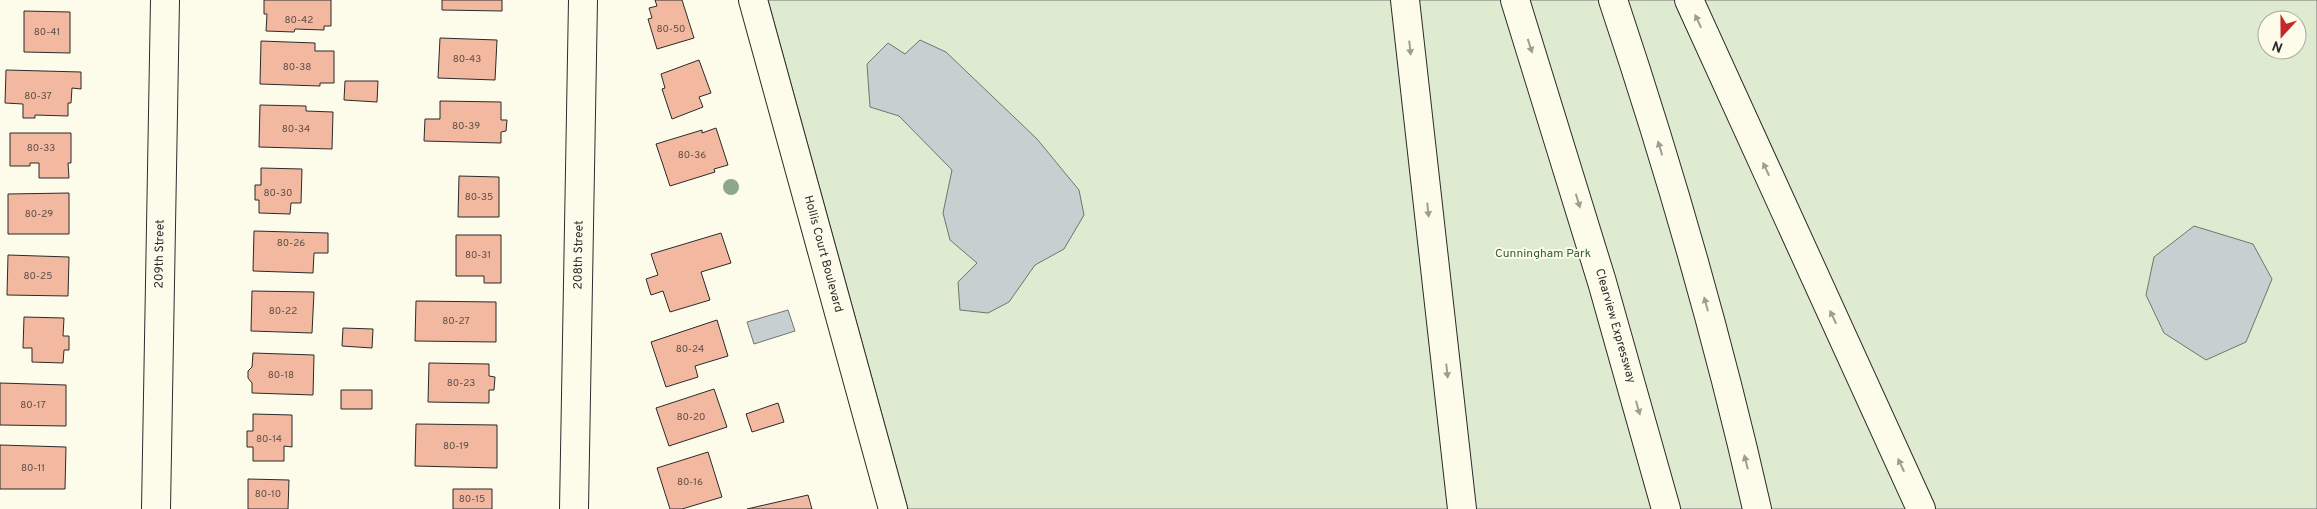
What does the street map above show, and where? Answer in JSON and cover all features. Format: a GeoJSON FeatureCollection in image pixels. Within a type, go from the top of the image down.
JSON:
{"type":"FeatureCollection","features":[{"type":"Feature","properties":{"kind":"main road","name":"209th Street"},"geometry":{"type":"LineString","coordinates":[[156,509],[165,0]]}},
{"type":"Feature","properties":{"kind":"main road","name":"208th Street"},"geometry":{"type":"LineString","coordinates":[[574,509],[583,0]]}},
{"type":"Feature","properties":{"kind":"main road","name":"Hollis Court Boulevard"},"geometry":{"type":"LineString","coordinates":[[753,0],[893,509]]}},
{"type":"Feature","properties":{"kind":"main road"},"geometry":{"type":"LineString","coordinates":[[1405,0],[1462,509]]}},
{"type":"Feature","properties":{"kind":"main road","name":"Clearview Expressway"},"geometry":{"type":"LineString","coordinates":[[1515,0],[1597,264],[1666,509]]}},
{"type":"Feature","properties":{"kind":"main road"},"geometry":{"type":"LineString","coordinates":[[1613,0],[1692,256],[1725,374],[1757,509]]}},
{"type":"Feature","properties":{"kind":"main road"},"geometry":{"type":"LineString","coordinates":[[1689,0],[1921,509]]}},
{"type":"Feature","properties":{"kind":"green space","name":"Cunningham Park"},"geometry":{"type":"Polygon","coordinates":[[[768,0],[2317,0],[2317,509],[908,509],[768,0]]]}},
{"type":"Feature","properties":{"kind":"shaded area"},"geometry":{"type":"Polygon","coordinates":[[[920,40],[946,52],[1037,139],[1079,190],[1084,215],[1064,249],[1035,265],[1009,302],[988,313],[960,310],[958,282],[977,263],[950,240],[943,213],[952,170],[899,116],[870,107],[867,64],[888,43],[905,54],[920,40]]]}},
{"type":"Feature","properties":{"kind":"shaded area"},"geometry":{"type":"Polygon","coordinates":[[[2194,226],[2253,244],[2272,279],[2246,342],[2206,360],[2164,333],[2146,295],[2154,257],[2194,226]]]}},
{"type":"Feature","properties":{"kind":"shaded area"},"geometry":{"type":"Polygon","coordinates":[[[788,310],[795,331],[754,344],[747,322],[788,310]]]}},
{"type":"Feature","properties":{"kind":"building"},"geometry":{"type":"Polygon","coordinates":[[[264,0],[331,0],[331,26],[324,26],[324,30],[266,31],[267,14],[264,14],[264,0]]]}},
{"type":"Feature","properties":{"kind":"building"},"geometry":{"type":"Polygon","coordinates":[[[442,0],[502,0],[502,11],[442,10],[442,0]]]}},
{"type":"Feature","properties":{"kind":"building"},"geometry":{"type":"Polygon","coordinates":[[[655,0],[682,0],[694,38],[657,49],[648,19],[652,18],[649,8],[657,6],[655,0]]]}},
{"type":"Feature","properties":{"kind":"building"},"geometry":{"type":"Polygon","coordinates":[[[24,11],[70,12],[70,53],[24,52],[24,11]]]}},
{"type":"Feature","properties":{"kind":"building"},"geometry":{"type":"Polygon","coordinates":[[[440,38],[497,40],[495,80],[438,78],[440,38]]]}},
{"type":"Feature","properties":{"kind":"building"},"geometry":{"type":"Polygon","coordinates":[[[261,41],[315,43],[315,51],[334,51],[334,83],[320,83],[320,86],[260,84],[261,41]]]}},
{"type":"Feature","properties":{"kind":"building"},"geometry":{"type":"Polygon","coordinates":[[[699,60],[711,93],[699,97],[703,107],[672,119],[662,89],[665,88],[661,74],[699,60]]]}},
{"type":"Feature","properties":{"kind":"building"},"geometry":{"type":"Polygon","coordinates":[[[6,70],[81,72],[81,89],[72,88],[71,103],[68,103],[68,116],[35,115],[35,118],[23,118],[23,104],[5,103],[6,70]]]}},
{"type":"Feature","properties":{"kind":"building"},"geometry":{"type":"Polygon","coordinates":[[[345,81],[378,81],[377,102],[344,100],[345,81]]]}},
{"type":"Feature","properties":{"kind":"building"},"geometry":{"type":"Polygon","coordinates":[[[440,101],[501,102],[501,120],[507,120],[506,131],[501,132],[501,143],[424,141],[425,119],[440,119],[440,101]]]}},
{"type":"Feature","properties":{"kind":"building"},"geometry":{"type":"Polygon","coordinates":[[[260,105],[306,106],[306,111],[333,112],[332,149],[259,147],[260,105]]]}},
{"type":"Feature","properties":{"kind":"building"},"geometry":{"type":"Polygon","coordinates":[[[716,128],[728,165],[714,169],[715,172],[670,186],[656,144],[702,130],[702,133],[716,128]]]}},
{"type":"Feature","properties":{"kind":"building"},"geometry":{"type":"Polygon","coordinates":[[[10,133],[71,133],[71,163],[68,163],[69,178],[39,178],[39,163],[30,163],[30,166],[10,166],[10,133]]]}},
{"type":"Feature","properties":{"kind":"building"},"geometry":{"type":"Polygon","coordinates":[[[261,168],[302,169],[301,203],[291,203],[290,214],[259,213],[259,200],[255,200],[255,185],[261,185],[261,168]]]}},
{"type":"Feature","properties":{"kind":"building"},"geometry":{"type":"Polygon","coordinates":[[[459,176],[499,177],[499,217],[458,217],[459,176]]]}},
{"type":"Feature","properties":{"kind":"building"},"geometry":{"type":"Polygon","coordinates":[[[69,193],[69,234],[8,234],[8,194],[69,193]]]}},
{"type":"Feature","properties":{"kind":"building"},"geometry":{"type":"Polygon","coordinates":[[[254,231],[328,233],[328,253],[314,253],[313,273],[253,271],[254,231]]]}},
{"type":"Feature","properties":{"kind":"building"},"geometry":{"type":"Polygon","coordinates":[[[721,233],[731,263],[701,272],[710,300],[670,312],[663,291],[651,295],[646,279],[658,275],[651,254],[721,233]]]}},
{"type":"Feature","properties":{"kind":"building"},"geometry":{"type":"Polygon","coordinates":[[[456,235],[501,235],[501,283],[484,283],[484,276],[456,276],[456,235]]]}},
{"type":"Feature","properties":{"kind":"building"},"geometry":{"type":"Polygon","coordinates":[[[8,255],[69,257],[68,296],[7,295],[8,255]]]}},
{"type":"Feature","properties":{"kind":"building"},"geometry":{"type":"Polygon","coordinates":[[[252,291],[314,292],[312,333],[251,331],[252,291]]]}},
{"type":"Feature","properties":{"kind":"building"},"geometry":{"type":"Polygon","coordinates":[[[416,301],[496,302],[496,342],[415,341],[416,301]]]}},
{"type":"Feature","properties":{"kind":"building"},"geometry":{"type":"Polygon","coordinates":[[[24,317],[64,318],[63,336],[69,336],[69,350],[64,350],[63,363],[32,362],[32,348],[23,348],[24,317]]]}},
{"type":"Feature","properties":{"kind":"building"},"geometry":{"type":"Polygon","coordinates":[[[717,320],[728,356],[695,366],[698,377],[666,387],[651,342],[717,320]]]}},
{"type":"Feature","properties":{"kind":"building"},"geometry":{"type":"Polygon","coordinates":[[[343,328],[373,329],[372,348],[342,346],[343,328]]]}},
{"type":"Feature","properties":{"kind":"building"},"geometry":{"type":"Polygon","coordinates":[[[253,353],[314,355],[313,395],[252,393],[252,383],[248,378],[248,371],[252,367],[253,353]]]}},
{"type":"Feature","properties":{"kind":"building"},"geometry":{"type":"Polygon","coordinates":[[[429,363],[489,364],[489,376],[495,377],[494,390],[489,390],[489,403],[428,402],[429,363]]]}},
{"type":"Feature","properties":{"kind":"building"},"geometry":{"type":"Polygon","coordinates":[[[0,383],[66,385],[66,426],[0,425],[0,383]]]}},
{"type":"Feature","properties":{"kind":"building"},"geometry":{"type":"Polygon","coordinates":[[[714,389],[727,427],[669,446],[656,408],[714,389]]]}},
{"type":"Feature","properties":{"kind":"building"},"geometry":{"type":"Polygon","coordinates":[[[341,390],[372,390],[372,409],[341,409],[341,390]]]}},
{"type":"Feature","properties":{"kind":"building"},"geometry":{"type":"Polygon","coordinates":[[[778,403],[784,422],[752,432],[746,414],[778,403]]]}},
{"type":"Feature","properties":{"kind":"building"},"geometry":{"type":"Polygon","coordinates":[[[253,414],[292,415],[292,447],[284,446],[284,461],[253,461],[253,447],[247,447],[247,431],[253,431],[253,414]]]}},
{"type":"Feature","properties":{"kind":"building"},"geometry":{"type":"Polygon","coordinates":[[[416,424],[497,425],[497,468],[415,466],[416,424]]]}},
{"type":"Feature","properties":{"kind":"building"},"geometry":{"type":"Polygon","coordinates":[[[0,445],[66,447],[65,489],[0,489],[0,445]]]}},
{"type":"Feature","properties":{"kind":"building"},"geometry":{"type":"Polygon","coordinates":[[[708,452],[722,497],[682,509],[670,509],[657,468],[708,452]]]}},
{"type":"Feature","properties":{"kind":"building"},"geometry":{"type":"Polygon","coordinates":[[[248,479],[289,480],[288,509],[248,509],[248,479]]]}},
{"type":"Feature","properties":{"kind":"building"},"geometry":{"type":"Polygon","coordinates":[[[453,489],[492,489],[492,509],[453,509],[453,489]]]}},
{"type":"Feature","properties":{"kind":"building"},"geometry":{"type":"Polygon","coordinates":[[[808,495],[812,509],[747,509],[808,495]]]}}]}
